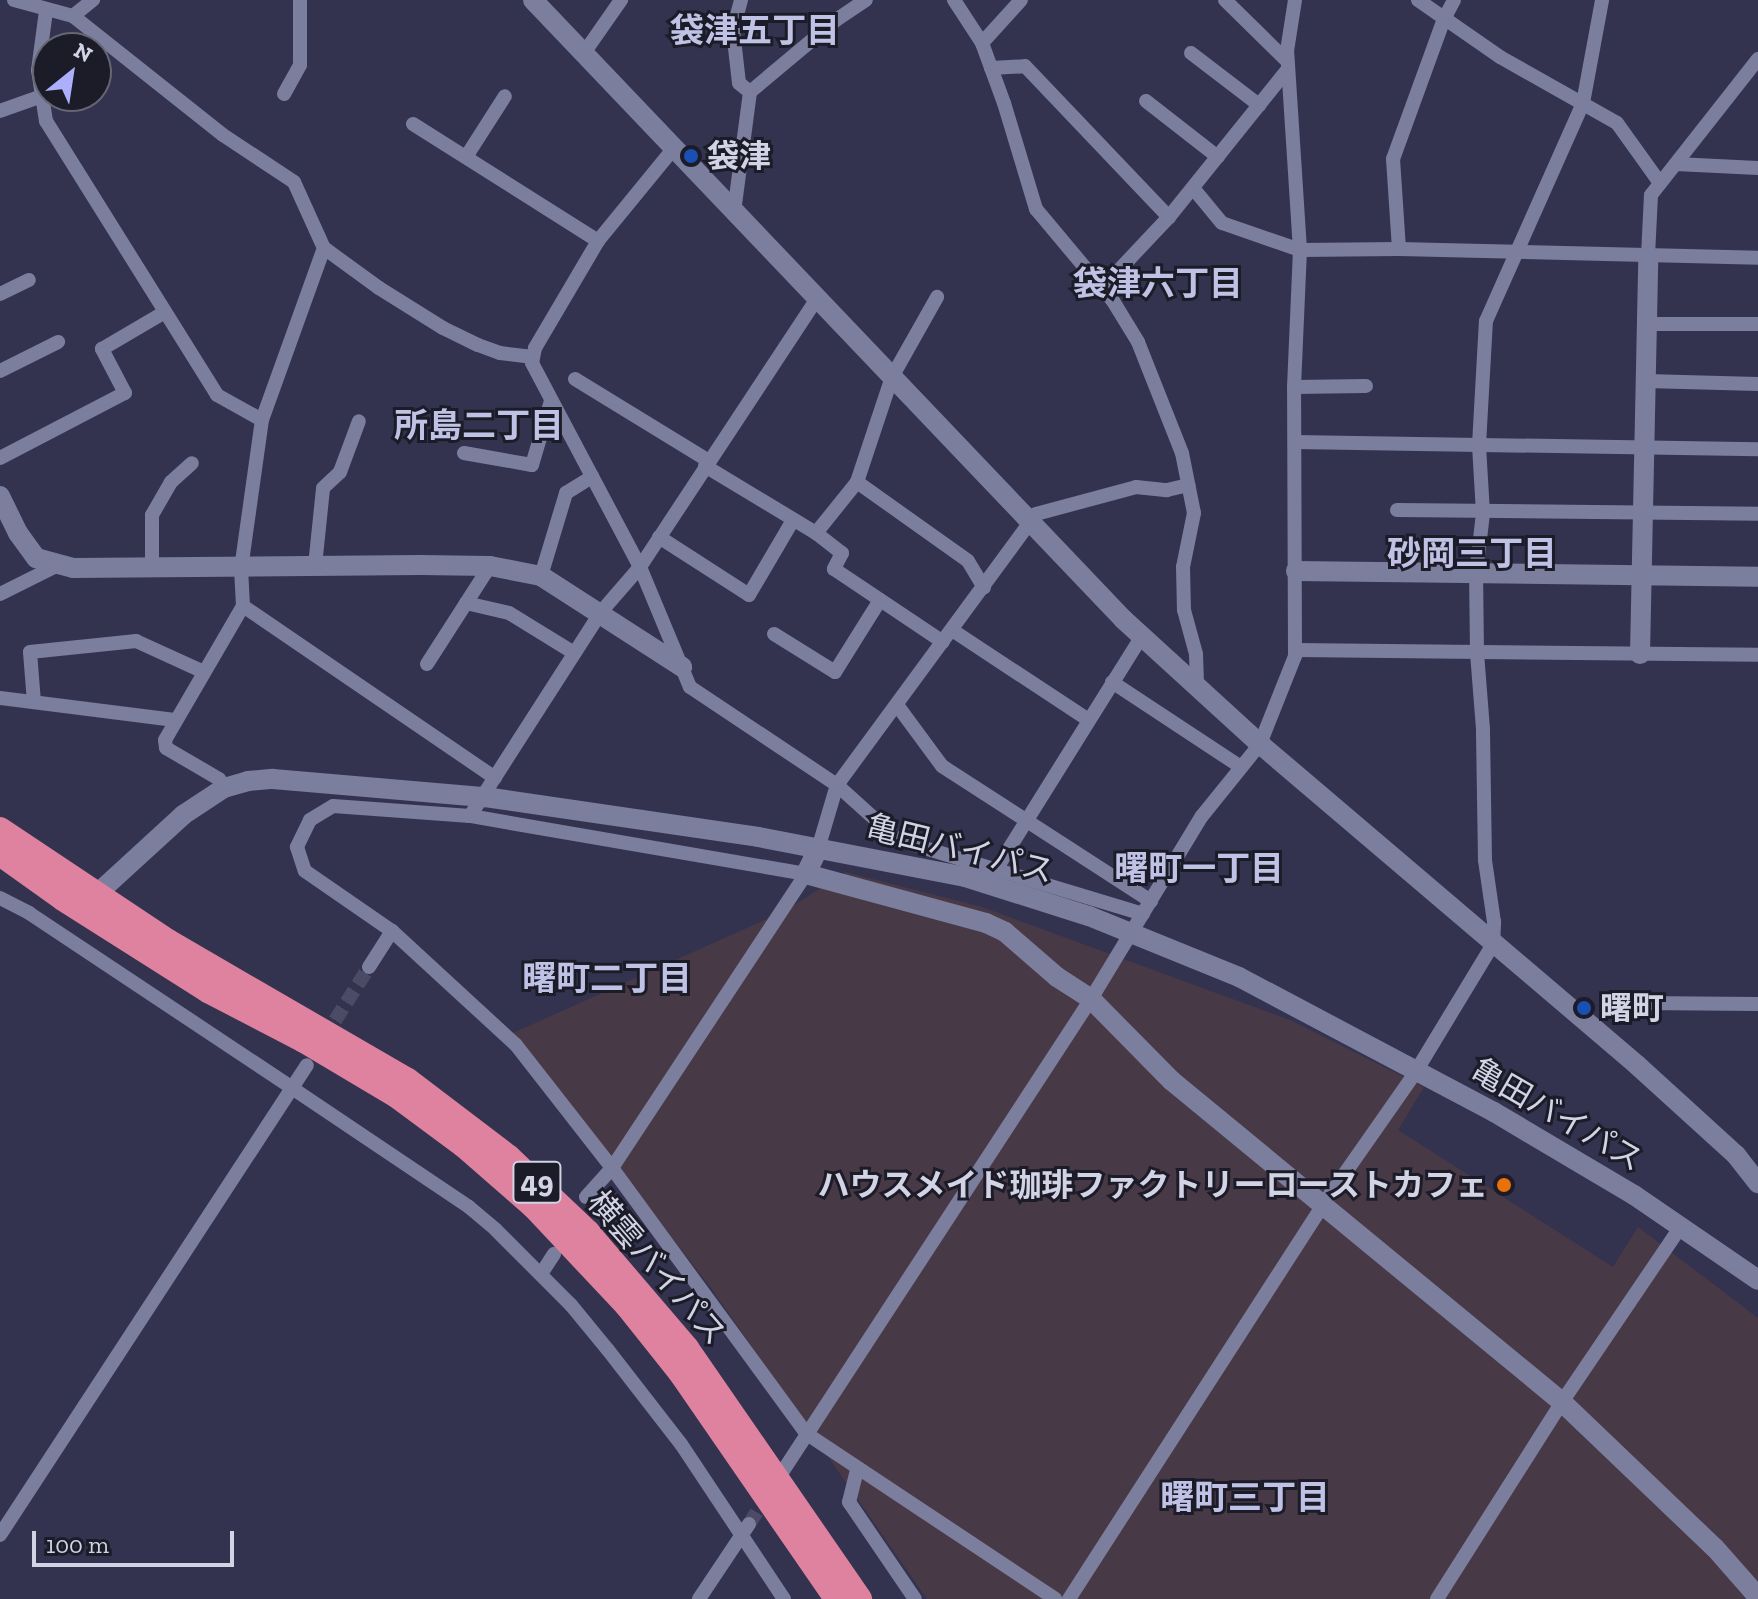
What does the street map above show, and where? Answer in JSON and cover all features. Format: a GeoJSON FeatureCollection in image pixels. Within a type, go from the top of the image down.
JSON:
{"type":"FeatureCollection","features":[{"type":"Feature","properties":{"kind":"highway","name":"49"},"geometry":{"type":"LineString","coordinates":[[0,829],[88,902]]}},
{"type":"Feature","properties":{"kind":"highway","name":"49"},"geometry":{"type":"LineString","coordinates":[[0,854],[88,902]]}},
{"type":"Feature","properties":{"kind":"highway","name":"横雲バイパス"},"geometry":{"type":"LineString","coordinates":[[88,902],[208,991],[304,1041],[398,1097],[464,1146],[534,1207],[617,1295],[681,1374],[836,1599]]}},
{"type":"Feature","properties":{"kind":"highway","name":"横雲バイパス"},"geometry":{"type":"LineString","coordinates":[[88,902],[218,971],[408,1080],[487,1139],[546,1191],[643,1292],[687,1348],[860,1599]]}},
{"type":"Feature","properties":{"kind":"street"},"geometry":{"type":"LineString","coordinates":[[14,0],[57,10],[223,135],[294,182],[324,248],[443,328],[500,353],[533,357]]}},
{"type":"Feature","properties":{"kind":"street"},"geometry":{"type":"LineString","coordinates":[[57,10],[93,0]]}},
{"type":"Feature","properties":{"kind":"street"},"geometry":{"type":"LineString","coordinates":[[284,94],[300,65],[300,0]]}},
{"type":"Feature","properties":{"kind":"street"},"geometry":{"type":"LineString","coordinates":[[533,0],[1031,524],[1142,636],[1260,744],[1647,1074],[1736,1155],[1758,1183]]}},
{"type":"Feature","properties":{"kind":"street"},"geometry":{"type":"LineString","coordinates":[[584,53],[621,0]]}},
{"type":"Feature","properties":{"kind":"street"},"geometry":{"type":"LineString","coordinates":[[741,0],[733,30],[739,83],[750,92]]}},
{"type":"Feature","properties":{"kind":"street"},"geometry":{"type":"LineString","coordinates":[[734,212],[750,92],[836,20],[866,0]]}},
{"type":"Feature","properties":{"kind":"street"},"geometry":{"type":"LineString","coordinates":[[954,0],[982,43],[1036,209],[1103,287],[1138,342],[1182,453],[1194,513],[1183,567],[1184,610],[1196,654],[1197,687]]}},
{"type":"Feature","properties":{"kind":"street"},"geometry":{"type":"LineString","coordinates":[[982,43],[1021,0]]}},
{"type":"Feature","properties":{"kind":"street"},"geometry":{"type":"LineString","coordinates":[[1225,0],[1288,65]]}},
{"type":"Feature","properties":{"kind":"street"},"geometry":{"type":"LineString","coordinates":[[781,1474],[1091,999],[1202,816],[1260,744],[1296,650],[1294,387],[1300,250],[1288,65],[1295,0]]}},
{"type":"Feature","properties":{"kind":"street"},"geometry":{"type":"LineString","coordinates":[[1418,0],[1500,57],[1617,123],[1660,183]]}},
{"type":"Feature","properties":{"kind":"street"},"geometry":{"type":"LineString","coordinates":[[1399,249],[1393,159],[1444,19],[1454,0]]}},
{"type":"Feature","properties":{"kind":"street"},"geometry":{"type":"LineString","coordinates":[[1069,1599],[1322,1206],[1415,1073],[1493,944],[1494,922],[1485,860],[1476,573],[1483,513],[1479,445],[1486,321],[1519,253],[1583,103],[1602,0]]}},
{"type":"Feature","properties":{"kind":"street"},"geometry":{"type":"LineString","coordinates":[[50,32],[57,10]]}},
{"type":"Feature","properties":{"kind":"street"},"geometry":{"type":"LineString","coordinates":[[1191,53],[1259,105]]}},
{"type":"Feature","properties":{"kind":"street"},"geometry":{"type":"LineString","coordinates":[[1640,654],[1651,195],[1758,59]]}},
{"type":"Feature","properties":{"kind":"street"},"geometry":{"type":"LineString","coordinates":[[1103,287],[1169,217],[1288,65]]}},
{"type":"Feature","properties":{"kind":"street"},"geometry":{"type":"LineString","coordinates":[[991,68],[1025,66],[1169,217]]}},
{"type":"Feature","properties":{"kind":"street"},"geometry":{"type":"LineString","coordinates":[[466,157],[505,96]]}},
{"type":"Feature","properties":{"kind":"street"},"geometry":{"type":"LineString","coordinates":[[0,111],[32,100]]}},
{"type":"Feature","properties":{"kind":"street"},"geometry":{"type":"LineString","coordinates":[[1146,101],[1218,157]]}},
{"type":"Feature","properties":{"kind":"street"},"geometry":{"type":"LineString","coordinates":[[45,112],[46,121],[217,395],[262,420]]}},
{"type":"Feature","properties":{"kind":"street"},"geometry":{"type":"LineString","coordinates":[[413,124],[598,241]]}},
{"type":"Feature","properties":{"kind":"street"},"geometry":{"type":"LineString","coordinates":[[674,148],[598,241],[532,363],[640,567],[690,687],[837,785],[898,840],[1147,908]]}},
{"type":"Feature","properties":{"kind":"street"},"geometry":{"type":"LineString","coordinates":[[1676,164],[1758,168]]}},
{"type":"Feature","properties":{"kind":"street"},"geometry":{"type":"LineString","coordinates":[[1193,188],[1222,223],[1300,250],[1399,249],[1758,258]]}},
{"type":"Feature","properties":{"kind":"street"},"geometry":{"type":"LineString","coordinates":[[224,788],[219,779],[166,748],[165,740],[243,606],[241,569],[262,420],[324,248]]}},
{"type":"Feature","properties":{"kind":"street"},"geometry":{"type":"LineString","coordinates":[[0,294],[29,280]]}},
{"type":"Feature","properties":{"kind":"street"},"geometry":{"type":"LineString","coordinates":[[816,533],[857,482],[892,377],[937,297]]}},
{"type":"Feature","properties":{"kind":"street"},"geometry":{"type":"LineString","coordinates":[[470,816],[601,612],[640,567],[817,299]]}},
{"type":"Feature","properties":{"kind":"street"},"geometry":{"type":"LineString","coordinates":[[0,458],[125,393],[102,349],[165,312]]}},
{"type":"Feature","properties":{"kind":"street"},"geometry":{"type":"LineString","coordinates":[[1647,324],[1758,324]]}},
{"type":"Feature","properties":{"kind":"street"},"geometry":{"type":"LineString","coordinates":[[0,371],[58,342]]}},
{"type":"Feature","properties":{"kind":"street"},"geometry":{"type":"LineString","coordinates":[[575,379],[816,533],[842,553],[834,569],[880,600],[948,636],[1087,719]]}},
{"type":"Feature","properties":{"kind":"street"},"geometry":{"type":"LineString","coordinates":[[1646,381],[1758,384]]}},
{"type":"Feature","properties":{"kind":"street"},"geometry":{"type":"LineString","coordinates":[[1294,387],[1366,386]]}},
{"type":"Feature","properties":{"kind":"street"},"geometry":{"type":"LineString","coordinates":[[464,453],[532,465],[551,401]]}},
{"type":"Feature","properties":{"kind":"street"},"geometry":{"type":"LineString","coordinates":[[315,566],[323,488],[340,472],[359,421]]}},
{"type":"Feature","properties":{"kind":"street"},"geometry":{"type":"LineString","coordinates":[[1295,442],[1758,449]]}},
{"type":"Feature","properties":{"kind":"street"},"geometry":{"type":"LineString","coordinates":[[152,569],[152,515],[171,482],[192,463]]}},
{"type":"Feature","properties":{"kind":"street"},"geometry":{"type":"LineString","coordinates":[[541,576],[566,493],[592,477]]}},
{"type":"Feature","properties":{"kind":"street"},"geometry":{"type":"LineString","coordinates":[[857,482],[968,561],[984,588]]}},
{"type":"Feature","properties":{"kind":"street"},"geometry":{"type":"LineString","coordinates":[[586,1197],[612,1168],[806,874],[818,849],[837,785],[1036,514],[1136,487],[1167,490],[1188,485]]}},
{"type":"Feature","properties":{"kind":"street"},"geometry":{"type":"LineString","coordinates":[[2,505],[36,558],[58,565],[152,569],[490,566],[541,576],[682,667]]}},
{"type":"Feature","properties":{"kind":"street"},"geometry":{"type":"LineString","coordinates":[[1397,510],[1758,514]]}},
{"type":"Feature","properties":{"kind":"street"},"geometry":{"type":"LineString","coordinates":[[659,537],[749,595],[793,520]]}},
{"type":"Feature","properties":{"kind":"street"},"geometry":{"type":"LineString","coordinates":[[0,594],[58,565]]}},
{"type":"Feature","properties":{"kind":"street"},"geometry":{"type":"LineString","coordinates":[[427,664],[490,566]]}},
{"type":"Feature","properties":{"kind":"street"},"geometry":{"type":"LineString","coordinates":[[1296,571],[1758,577]]}},
{"type":"Feature","properties":{"kind":"street"},"geometry":{"type":"LineString","coordinates":[[774,634],[835,672],[880,600]]}},
{"type":"Feature","properties":{"kind":"street"},"geometry":{"type":"LineString","coordinates":[[466,603],[509,613],[574,653]]}},
{"type":"Feature","properties":{"kind":"street"},"geometry":{"type":"LineString","coordinates":[[243,606],[495,778]]}},
{"type":"Feature","properties":{"kind":"street"},"geometry":{"type":"LineString","coordinates":[[997,868],[1087,719],[1142,636]]}},
{"type":"Feature","properties":{"kind":"street"},"geometry":{"type":"LineString","coordinates":[[34,702],[30,652],[136,641],[204,672]]}},
{"type":"Feature","properties":{"kind":"street"},"geometry":{"type":"LineString","coordinates":[[1296,650],[1758,655]]}},
{"type":"Feature","properties":{"kind":"street"},"geometry":{"type":"LineString","coordinates":[[1112,682],[1241,767]]}},
{"type":"Feature","properties":{"kind":"street"},"geometry":{"type":"LineString","coordinates":[[0,698],[175,720]]}},
{"type":"Feature","properties":{"kind":"street"},"geometry":{"type":"LineString","coordinates":[[897,705],[942,766],[1027,820],[1147,908]]}},
{"type":"Feature","properties":{"kind":"street","name":"亀田バイパス"},"geometry":{"type":"LineString","coordinates":[[88,902],[183,815],[224,788],[248,781],[308,779],[485,797],[758,837],[965,877],[1132,932],[1239,977],[1415,1073],[1494,1112],[1681,1226],[1758,1280]]}},
{"type":"Feature","properties":{"kind":"street"},"geometry":{"type":"LineString","coordinates":[[1055,1599],[807,1434],[612,1168],[516,1045],[392,931],[305,871],[297,847],[310,820],[333,806],[470,816],[806,874],[986,923],[1005,932],[1057,977],[1091,999],[1172,1081],[1562,1402],[1756,1591]]}},
{"type":"Feature","properties":{"kind":"street"},"geometry":{"type":"LineString","coordinates":[[0,898],[61,934],[469,1207],[541,1274],[608,1350],[745,1530],[784,1599]]}},
{"type":"Feature","properties":{"kind":"street"},"geometry":{"type":"LineString","coordinates":[[61,934],[88,902]]}},
{"type":"Feature","properties":{"kind":"street"},"geometry":{"type":"LineString","coordinates":[[369,967],[392,931]]}},
{"type":"Feature","properties":{"kind":"street"},"geometry":{"type":"LineString","coordinates":[[1639,1003],[1758,1004]]}},
{"type":"Feature","properties":{"kind":"street"},"geometry":{"type":"LineString","coordinates":[[0,1535],[307,1065]]}},
{"type":"Feature","properties":{"kind":"street"},"geometry":{"type":"LineString","coordinates":[[1437,1599],[1562,1402],[1681,1226]]}},
{"type":"Feature","properties":{"kind":"street"},"geometry":{"type":"LineString","coordinates":[[541,1274],[554,1254]]}},
{"type":"Feature","properties":{"kind":"street"},"geometry":{"type":"LineString","coordinates":[[857,1470],[849,1502],[915,1599]]}},
{"type":"Feature","properties":{"kind":"street"},"geometry":{"type":"LineString","coordinates":[[699,1599],[745,1530]]}},
{"type":"Feature","properties":{"kind":"shaded area"},"geometry":{"type":"Polygon","coordinates":[[[845,872],[982,907],[1290,1020],[1424,1087],[1398,1130],[1613,1267],[1638,1227],[1758,1318],[1758,1596],[1753,1599],[927,1599],[711,1288],[513,1033],[787,910],[845,872]]]}},
{"type":"Feature","properties":{"kind":"tunnel"},"geometry":{"type":"LineString","coordinates":[[324,1038],[369,967]]}},
{"type":"Feature","properties":{"kind":"tunnel"},"geometry":{"type":"LineString","coordinates":[[749,1524],[768,1495]]}},
{"type":"Feature","properties":{"kind":"place","name":"袋津"},"geometry":{"type":"Point","coordinates":[691,156]}},
{"type":"Feature","properties":{"kind":"place","name":"曙町"},"geometry":{"type":"Point","coordinates":[1584,1008]}},
{"type":"Feature","properties":{"kind":"place","name":"ハウスメイド珈琲ファクトリーローストカフェ"},"geometry":{"type":"Point","coordinates":[1504,1185]}},
{"type":"Feature","properties":{"kind":"district","name":"袋津五丁目"},"geometry":{"type":"Point","coordinates":[755,31]}},
{"type":"Feature","properties":{"kind":"district","name":"袋津六丁目"},"geometry":{"type":"Point","coordinates":[1158,284]}},
{"type":"Feature","properties":{"kind":"district","name":"所島二丁目"},"geometry":{"type":"Point","coordinates":[479,426]}},
{"type":"Feature","properties":{"kind":"district","name":"砂岡三丁目"},"geometry":{"type":"Point","coordinates":[1472,554]}},
{"type":"Feature","properties":{"kind":"district","name":"曙町一丁目"},"geometry":{"type":"Point","coordinates":[1199,869]}},
{"type":"Feature","properties":{"kind":"district","name":"曙町二丁目"},"geometry":{"type":"Point","coordinates":[607,979]}},
{"type":"Feature","properties":{"kind":"district","name":"曙町三丁目"},"geometry":{"type":"Point","coordinates":[1245,1498]}}]}
